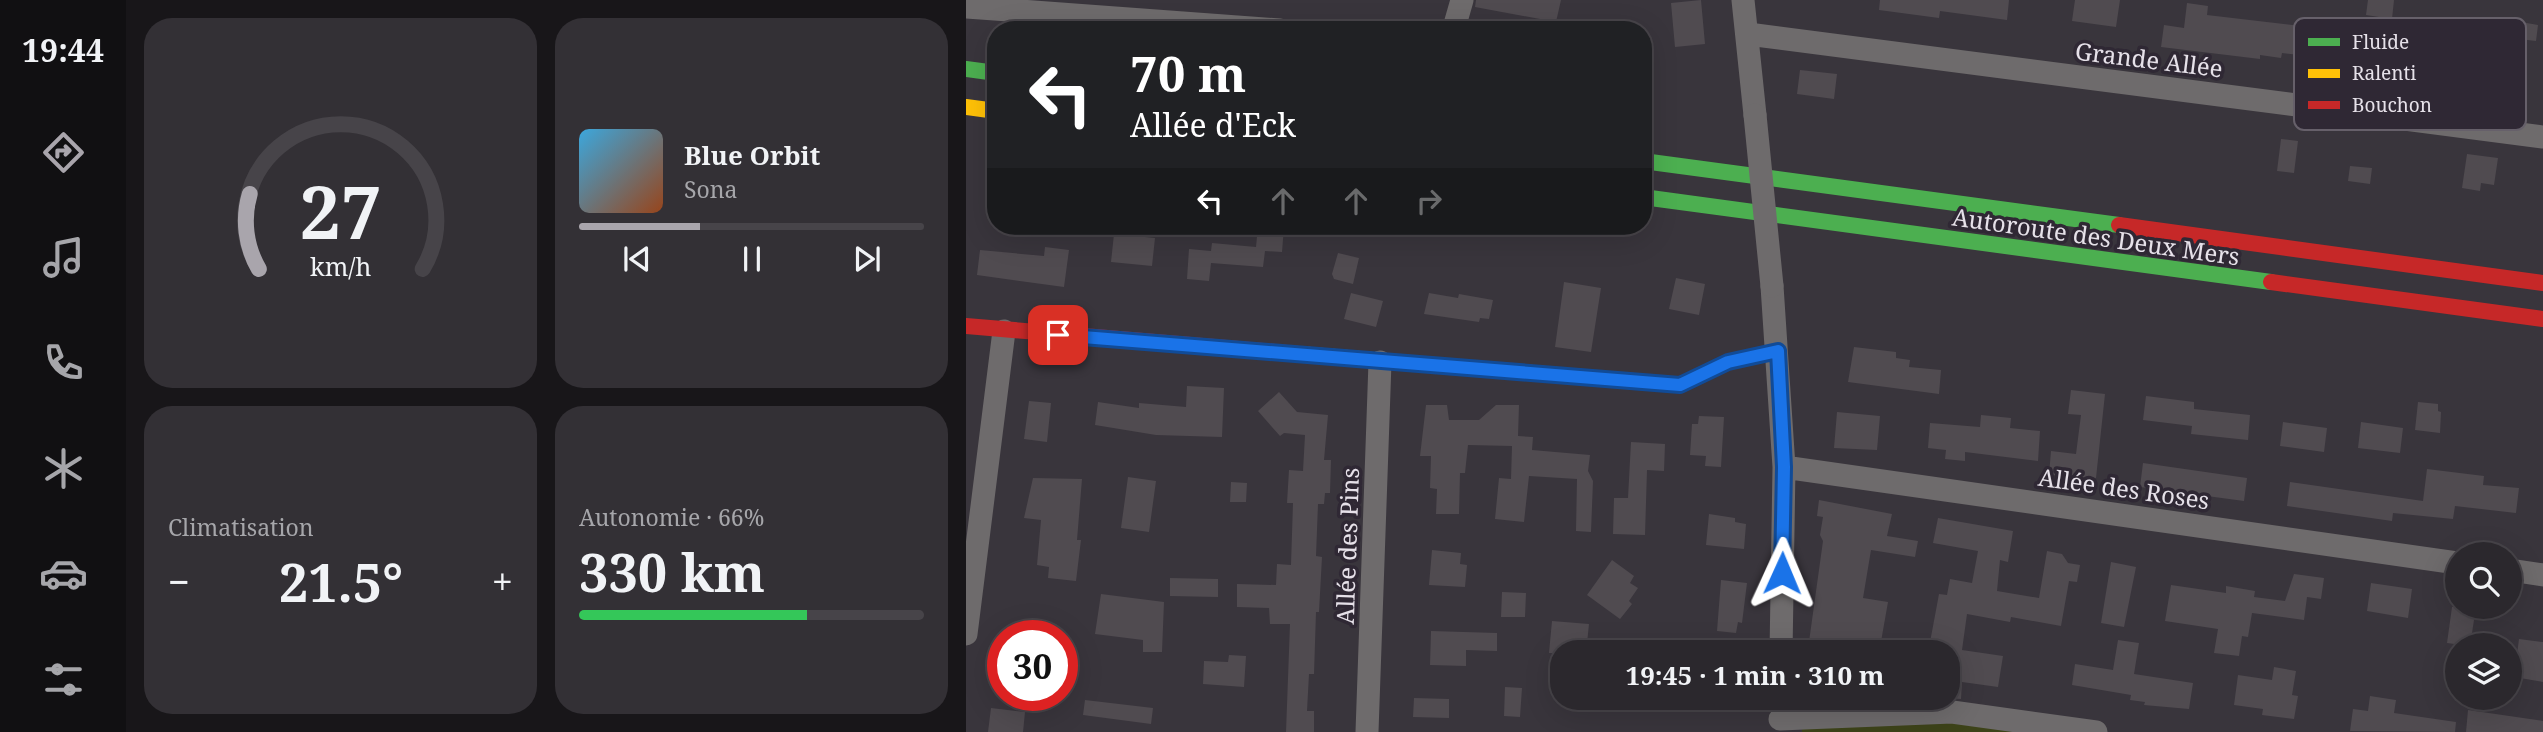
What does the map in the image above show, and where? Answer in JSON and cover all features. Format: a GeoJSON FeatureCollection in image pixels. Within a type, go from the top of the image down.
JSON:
{"type":"FeatureCollection","features":[{"type":"Feature","properties":{"kind":"main road"},"geometry":{"type":"LineString","coordinates":[[966,69],[987,72]]}},
{"type":"Feature","properties":{"kind":"main road"},"geometry":{"type":"LineString","coordinates":[[966,107],[987,110]]}},
{"type":"Feature","properties":{"kind":"main road","name":"Autoroute des Deux Mers"},"geometry":{"type":"LineString","coordinates":[[1652,162],[2543,283]]}},
{"type":"Feature","properties":{"kind":"main road","name":"Autoroute des Deux Mers"},"geometry":{"type":"LineString","coordinates":[[1652,198],[2543,319]]}},
{"type":"Feature","properties":{"kind":"main road"},"geometry":{"type":"LineString","coordinates":[[966,326],[1680,385],[1728,362],[1778,351]]}},
{"type":"Feature","properties":{"kind":"street"},"geometry":{"type":"LineString","coordinates":[[1456,21],[1462,0]]}},
{"type":"Feature","properties":{"kind":"street"},"geometry":{"type":"LineString","coordinates":[[1743,0],[1778,351],[1784,467],[1781,640]]}},
{"type":"Feature","properties":{"kind":"street"},"geometry":{"type":"LineString","coordinates":[[966,7],[1157,21]]}},
{"type":"Feature","properties":{"kind":"street","name":"Grande Allée"},"geometry":{"type":"LineString","coordinates":[[1748,34],[2294,104]]}},
{"type":"Feature","properties":{"kind":"street","name":"Grande Allée"},"geometry":{"type":"LineString","coordinates":[[2496,130],[2543,136]]}},
{"type":"Feature","properties":{"kind":"street"},"geometry":{"type":"LineString","coordinates":[[966,634],[1004,331]]}},
{"type":"Feature","properties":{"kind":"street","name":"Allée des Pins"},"geometry":{"type":"LineString","coordinates":[[1367,732],[1381,362]]}},
{"type":"Feature","properties":{"kind":"street","name":"Allée des Roses"},"geometry":{"type":"LineString","coordinates":[[1784,467],[2445,561]]}},
{"type":"Feature","properties":{"kind":"street"},"geometry":{"type":"LineString","coordinates":[[2522,572],[2543,575]]}},
{"type":"Feature","properties":{"kind":"street"},"geometry":{"type":"LineString","coordinates":[[1781,717],[1952,712],[2096,732]]}},
{"type":"Feature","properties":{"kind":"green space"},"geometry":{"type":"Polygon","coordinates":[[[1958,718],[2058,732],[1802,732],[1802,727],[1958,718]]]}},
{"type":"Feature","properties":{"kind":"building"},"geometry":{"type":"Polygon","coordinates":[[[1476,0],[1561,0],[1556,21],[1475,7],[1476,0]]]}},
{"type":"Feature","properties":{"kind":"building"},"geometry":{"type":"Polygon","coordinates":[[[1701,0],[1705,44],[1675,47],[1671,3],[1701,0]]]}},
{"type":"Feature","properties":{"kind":"building"},"geometry":{"type":"Polygon","coordinates":[[[1880,0],[2009,0],[2007,20],[1940,11],[1939,18],[1879,10],[1880,0]]]}},
{"type":"Feature","properties":{"kind":"building"},"geometry":{"type":"Polygon","coordinates":[[[2075,0],[2120,0],[2116,27],[2072,21],[2075,0]]]}},
{"type":"Feature","properties":{"kind":"building"},"geometry":{"type":"Polygon","coordinates":[[[2368,0],[2394,0],[2392,18],[2366,15],[2368,0]]]}},
{"type":"Feature","properties":{"kind":"building"},"geometry":{"type":"Polygon","coordinates":[[[2187,3],[2208,6],[2207,15],[2294,25],[2294,54],[2282,53],[2281,58],[2260,55],[2260,59],[2161,47],[2164,25],[2184,28],[2187,3]]]}},
{"type":"Feature","properties":{"kind":"building"},"geometry":{"type":"Polygon","coordinates":[[[2526,23],[2538,25],[2536,41],[2526,40],[2526,23]]]}},
{"type":"Feature","properties":{"kind":"building"},"geometry":{"type":"Polygon","coordinates":[[[1800,70],[1837,74],[1834,99],[1797,94],[1800,70]]]}},
{"type":"Feature","properties":{"kind":"building"},"geometry":{"type":"Polygon","coordinates":[[[2281,139],[2298,141],[2294,173],[2277,171],[2281,139]]]}},
{"type":"Feature","properties":{"kind":"building"},"geometry":{"type":"Polygon","coordinates":[[[2467,154],[2498,158],[2494,185],[2481,183],[2480,191],[2462,188],[2467,154]]]}},
{"type":"Feature","properties":{"kind":"building"},"geometry":{"type":"Polygon","coordinates":[[[2350,166],[2372,168],[2370,184],[2348,181],[2350,166]]]}},
{"type":"Feature","properties":{"kind":"building"},"geometry":{"type":"Polygon","coordinates":[[[1114,235],[1155,238],[1152,266],[1111,262],[1114,235]]]}},
{"type":"Feature","properties":{"kind":"building"},"geometry":{"type":"Polygon","coordinates":[[[1257,235],[1283,235],[1282,252],[1265,251],[1263,267],[1211,263],[1209,281],[1187,279],[1189,249],[1211,251],[1212,243],[1256,247],[1257,235]]]}},
{"type":"Feature","properties":{"kind":"building"},"geometry":{"type":"Polygon","coordinates":[[[1045,247],[1069,250],[1064,287],[977,275],[980,250],[1044,256],[1045,247]]]}},
{"type":"Feature","properties":{"kind":"building"},"geometry":{"type":"Polygon","coordinates":[[[1338,253],[1359,258],[1353,284],[1334,279],[1332,274],[1338,253]]]}},
{"type":"Feature","properties":{"kind":"building"},"geometry":{"type":"Polygon","coordinates":[[[1676,278],[1705,284],[1699,315],[1669,309],[1676,278]]]}},
{"type":"Feature","properties":{"kind":"building"},"geometry":{"type":"Polygon","coordinates":[[[1564,282],[1601,288],[1591,352],[1555,347],[1564,282]]]}},
{"type":"Feature","properties":{"kind":"building"},"geometry":{"type":"Polygon","coordinates":[[[1351,293],[1383,301],[1376,327],[1344,319],[1351,293]]]}},
{"type":"Feature","properties":{"kind":"building"},"geometry":{"type":"Polygon","coordinates":[[[1429,293],[1458,298],[1459,294],[1493,300],[1489,319],[1480,318],[1479,322],[1424,314],[1429,293]]]}},
{"type":"Feature","properties":{"kind":"building"},"geometry":{"type":"Polygon","coordinates":[[[1854,347],[1896,352],[1896,358],[1910,360],[1909,367],[1941,370],[1939,394],[1848,382],[1854,347]]]}},
{"type":"Feature","properties":{"kind":"building"},"geometry":{"type":"Polygon","coordinates":[[[1187,386],[1224,388],[1222,437],[1156,435],[1095,425],[1098,402],[1139,408],[1139,403],[1186,407],[1187,386]]]}},
{"type":"Feature","properties":{"kind":"building"},"geometry":{"type":"Polygon","coordinates":[[[2071,390],[2105,394],[2096,478],[2049,475],[2051,451],[2076,454],[2081,415],[2068,414],[2071,390]]]}},
{"type":"Feature","properties":{"kind":"building"},"geometry":{"type":"Polygon","coordinates":[[[1279,392],[1297,412],[1328,415],[1324,460],[1331,460],[1330,493],[1325,493],[1324,504],[1318,504],[1316,556],[1322,557],[1319,612],[1316,612],[1314,674],[1309,674],[1307,711],[1314,711],[1314,732],[1286,732],[1290,624],[1270,624],[1269,608],[1237,607],[1237,584],[1276,585],[1277,564],[1291,565],[1293,503],[1287,503],[1289,470],[1303,471],[1305,435],[1284,433],[1280,436],[1258,411],[1279,392]]]}},
{"type":"Feature","properties":{"kind":"building"},"geometry":{"type":"Polygon","coordinates":[[[2146,396],[2194,402],[2194,409],[2250,415],[2248,440],[2191,434],[2192,426],[2143,420],[2146,396]]]}},
{"type":"Feature","properties":{"kind":"building"},"geometry":{"type":"Polygon","coordinates":[[[1029,401],[1051,403],[1047,442],[1024,439],[1029,401]]]}},
{"type":"Feature","properties":{"kind":"building"},"geometry":{"type":"Polygon","coordinates":[[[2418,402],[2438,404],[2438,411],[2441,412],[2440,433],[2415,430],[2418,402]]]}},
{"type":"Feature","properties":{"kind":"building"},"geometry":{"type":"Polygon","coordinates":[[[1426,405],[1447,405],[1449,420],[1479,420],[1496,405],[1519,405],[1518,436],[1533,437],[1532,450],[1590,455],[1588,471],[1593,481],[1591,532],[1576,531],[1577,479],[1529,476],[1524,522],[1495,519],[1499,478],[1511,479],[1512,446],[1468,445],[1465,473],[1460,473],[1459,514],[1436,514],[1437,489],[1430,488],[1431,456],[1420,456],[1426,405]]]}},
{"type":"Feature","properties":{"kind":"building"},"geometry":{"type":"Polygon","coordinates":[[[1837,412],[1880,416],[1877,450],[1834,448],[1837,412]]]}},
{"type":"Feature","properties":{"kind":"building"},"geometry":{"type":"Polygon","coordinates":[[[1981,415],[2011,418],[2010,428],[2040,431],[2038,461],[1965,452],[1965,461],[1945,459],[1946,450],[1928,448],[1930,423],[1980,427],[1981,415]]]}},
{"type":"Feature","properties":{"kind":"building"},"geometry":{"type":"Polygon","coordinates":[[[1699,416],[1724,417],[1721,467],[1705,466],[1706,456],[1690,455],[1692,424],[1698,424],[1699,416]]]}},
{"type":"Feature","properties":{"kind":"building"},"geometry":{"type":"Polygon","coordinates":[[[2283,422],[2327,428],[2324,452],[2280,446],[2283,422]]]}},
{"type":"Feature","properties":{"kind":"building"},"geometry":{"type":"Polygon","coordinates":[[[2361,422],[2403,428],[2400,453],[2358,448],[2361,422]]]}},
{"type":"Feature","properties":{"kind":"building"},"geometry":{"type":"Polygon","coordinates":[[[1631,442],[1665,444],[1664,471],[1647,470],[1645,535],[1613,534],[1614,498],[1628,498],[1631,442]]]}},
{"type":"Feature","properties":{"kind":"building"},"geometry":{"type":"Polygon","coordinates":[[[2143,463],[2247,478],[2244,501],[2140,487],[2143,463]]]}},
{"type":"Feature","properties":{"kind":"building"},"geometry":{"type":"Polygon","coordinates":[[[2427,469],[2484,476],[2483,485],[2519,488],[2516,513],[2455,506],[2453,519],[2393,513],[2392,521],[2287,506],[2290,482],[2423,501],[2427,469]]]}},
{"type":"Feature","properties":{"kind":"building"},"geometry":{"type":"Polygon","coordinates":[[[1128,477],[1156,481],[1149,532],[1121,528],[1128,477]]]}},
{"type":"Feature","properties":{"kind":"building"},"geometry":{"type":"Polygon","coordinates":[[[1033,478],[1082,479],[1077,540],[1081,540],[1076,581],[1048,578],[1049,567],[1037,565],[1041,520],[1024,518],[1033,478]]]}},
{"type":"Feature","properties":{"kind":"building"},"geometry":{"type":"Polygon","coordinates":[[[1231,482],[1247,483],[1246,502],[1230,502],[1231,482]]]}},
{"type":"Feature","properties":{"kind":"building"},"geometry":{"type":"Polygon","coordinates":[[[1819,500],[1892,514],[1887,536],[1918,541],[1915,557],[1871,550],[1863,598],[1888,602],[1881,640],[1809,640],[1823,541],[1820,535],[1823,517],[1817,516],[1819,500]]]}},
{"type":"Feature","properties":{"kind":"building"},"geometry":{"type":"Polygon","coordinates":[[[1709,514],[1735,518],[1735,522],[1746,524],[1744,549],[1706,545],[1709,514]]]}},
{"type":"Feature","properties":{"kind":"building"},"geometry":{"type":"Polygon","coordinates":[[[1938,518],[2013,531],[2008,562],[2000,560],[1997,591],[2039,598],[2047,551],[2062,554],[2068,563],[2080,565],[2077,582],[2069,581],[2061,626],[2011,617],[2010,622],[1967,614],[1962,650],[2003,656],[1998,687],[1962,682],[1961,699],[1960,640],[1930,640],[1939,594],[1947,595],[1950,579],[1972,583],[1978,551],[1933,543],[1938,518]]]}},
{"type":"Feature","properties":{"kind":"building"},"geometry":{"type":"Polygon","coordinates":[[[1432,550],[1461,553],[1460,564],[1467,565],[1465,587],[1429,585],[1432,550]]]}},
{"type":"Feature","properties":{"kind":"building"},"geometry":{"type":"Polygon","coordinates":[[[1612,560],[1634,576],[1630,583],[1638,588],[1629,601],[1632,604],[1620,619],[1587,595],[1612,560]]]}},
{"type":"Feature","properties":{"kind":"building"},"geometry":{"type":"Polygon","coordinates":[[[2111,562],[2136,567],[2124,627],[2101,623],[2111,562]]]}},
{"type":"Feature","properties":{"kind":"building"},"geometry":{"type":"Polygon","coordinates":[[[2294,574],[2324,578],[2321,599],[2307,597],[2304,620],[2252,613],[2248,637],[2242,636],[2239,656],[2214,653],[2218,629],[2165,621],[2171,585],[2226,593],[2226,586],[2255,591],[2254,597],[2285,601],[2294,574]]]}},
{"type":"Feature","properties":{"kind":"building"},"geometry":{"type":"Polygon","coordinates":[[[1170,578],[1218,579],[1218,597],[1170,596],[1170,578]]]}},
{"type":"Feature","properties":{"kind":"building"},"geometry":{"type":"Polygon","coordinates":[[[1721,580],[1747,583],[1742,623],[1738,622],[1736,633],[1717,631],[1721,580]]]}},
{"type":"Feature","properties":{"kind":"building"},"geometry":{"type":"Polygon","coordinates":[[[2371,583],[2412,589],[2408,618],[2367,611],[2371,583]]]}},
{"type":"Feature","properties":{"kind":"building"},"geometry":{"type":"Polygon","coordinates":[[[1502,592],[1526,593],[1525,617],[1501,617],[1502,592]]]}},
{"type":"Feature","properties":{"kind":"building"},"geometry":{"type":"Polygon","coordinates":[[[1101,594],[1164,602],[1162,652],[1143,652],[1143,640],[1095,634],[1101,594]]]}},
{"type":"Feature","properties":{"kind":"building"},"geometry":{"type":"Polygon","coordinates":[[[2450,619],[2474,619],[2472,633],[2448,633],[2450,619]]]}},
{"type":"Feature","properties":{"kind":"building"},"geometry":{"type":"Polygon","coordinates":[[[1552,621],[1589,624],[1587,640],[1550,640],[1552,621]]]}},
{"type":"Feature","properties":{"kind":"building"},"geometry":{"type":"Polygon","coordinates":[[[1431,631],[1497,633],[1497,651],[1466,650],[1466,666],[1430,665],[1431,631]]]}},
{"type":"Feature","properties":{"kind":"building"},"geometry":{"type":"Polygon","coordinates":[[[2522,639],[2543,642],[2543,682],[2522,678],[2522,639]]]}},
{"type":"Feature","properties":{"kind":"building"},"geometry":{"type":"Polygon","coordinates":[[[2118,640],[2139,643],[2134,674],[2193,683],[2189,709],[2144,705],[2145,702],[2130,700],[2131,695],[2072,685],[2075,664],[2113,670],[2118,640]]]}},
{"type":"Feature","properties":{"kind":"building"},"geometry":{"type":"Polygon","coordinates":[[[1229,655],[1246,656],[1244,687],[1203,684],[1204,661],[1228,662],[1229,655]]]}},
{"type":"Feature","properties":{"kind":"building"},"geometry":{"type":"Polygon","coordinates":[[[2274,667],[2296,671],[2292,695],[2298,696],[2294,719],[2262,715],[2263,709],[2234,705],[2238,675],[2272,680],[2274,667]]]}},
{"type":"Feature","properties":{"kind":"building"},"geometry":{"type":"Polygon","coordinates":[[[1505,687],[1522,688],[1520,717],[1504,716],[1505,687]]]}},
{"type":"Feature","properties":{"kind":"building"},"geometry":{"type":"Polygon","coordinates":[[[2370,696],[2396,700],[2394,713],[2456,722],[2455,732],[2350,731],[2353,709],[2368,711],[2370,696]]]}},
{"type":"Feature","properties":{"kind":"building"},"geometry":{"type":"Polygon","coordinates":[[[1414,698],[1449,699],[1449,718],[1413,717],[1414,698]]]}},
{"type":"Feature","properties":{"kind":"building"},"geometry":{"type":"Polygon","coordinates":[[[1085,700],[1153,708],[1151,724],[1083,715],[1085,700]]]}},
{"type":"Feature","properties":{"kind":"building"},"geometry":{"type":"Polygon","coordinates":[[[2468,710],[2543,721],[2543,732],[2466,732],[2468,710]]]}},
{"type":"Feature","properties":{"kind":"building"},"geometry":{"type":"Polygon","coordinates":[[[991,711],[1025,712],[1023,732],[988,732],[991,711]]]}},
{"type":"Feature","properties":{"kind":"traffic: fast"},"geometry":{"type":"LineString","coordinates":[[966,69],[987,72]]}},
{"type":"Feature","properties":{"kind":"traffic: fast"},"geometry":{"type":"LineString","coordinates":[[1652,162],[2119,225]]}},
{"type":"Feature","properties":{"kind":"traffic: fast"},"geometry":{"type":"LineString","coordinates":[[1652,198],[2271,282]]}},
{"type":"Feature","properties":{"kind":"traffic: slow"},"geometry":{"type":"LineString","coordinates":[[966,107],[987,110]]}},
{"type":"Feature","properties":{"kind":"traffic: slow"},"geometry":{"type":"LineString","coordinates":[[1299,354],[1680,385],[1728,362],[1778,351]]}},
{"type":"Feature","properties":{"kind":"traffic: jam"},"geometry":{"type":"LineString","coordinates":[[2119,225],[2543,283]]}},
{"type":"Feature","properties":{"kind":"traffic: jam"},"geometry":{"type":"LineString","coordinates":[[2271,282],[2543,319]]}},
{"type":"Feature","properties":{"kind":"traffic: jam"},"geometry":{"type":"LineString","coordinates":[[966,326],[1299,354]]}},
{"type":"Feature","properties":{"kind":"route"},"geometry":{"type":"LineString","coordinates":[[1058,335],[1680,385],[1728,362],[1778,351],[1784,467],[1782,573]]}}]}
